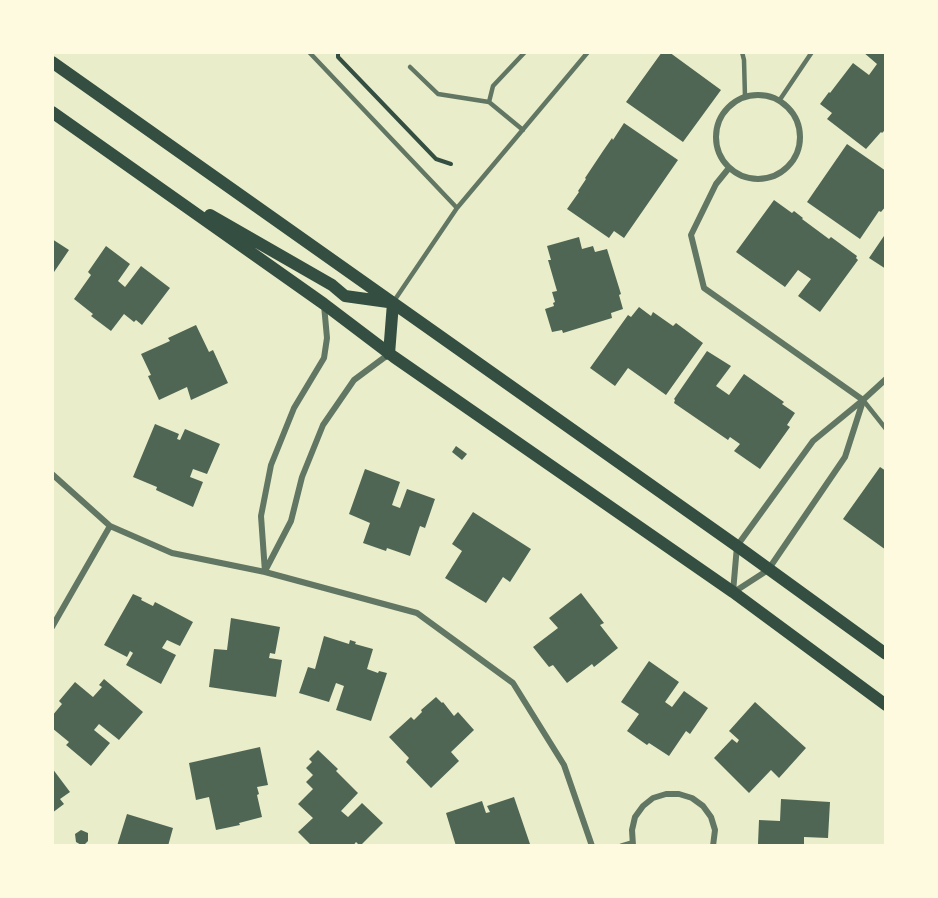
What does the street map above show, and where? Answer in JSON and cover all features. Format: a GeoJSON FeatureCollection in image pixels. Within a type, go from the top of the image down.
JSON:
{"type":"FeatureCollection","features":[{"type":"Feature","properties":{"kind":"main road"},"geometry":{"type":"LineString","coordinates":[[52,62],[885,654]]}},
{"type":"Feature","properties":{"kind":"main road"},"geometry":{"type":"LineString","coordinates":[[52,112],[324,304],[389,354],[733,592],[885,705]]}},
{"type":"Feature","properties":{"kind":"main road"},"geometry":{"type":"LineString","coordinates":[[143,177],[332,285],[345,296],[393,303]]}},
{"type":"Feature","properties":{"kind":"main road"},"geometry":{"type":"LineString","coordinates":[[389,354],[393,303]]}},
{"type":"Feature","properties":{"kind":"street"},"geometry":{"type":"LineString","coordinates":[[759,95],[774,97],[779,101],[786,105],[796,117],[800,129],[800,142],[796,155],[789,166],[779,174],[766,179],[740,176],[720,157],[716,142],[717,128],[722,114],[732,104],[745,97],[759,95]]}},
{"type":"Feature","properties":{"kind":"street"},"geometry":{"type":"LineString","coordinates":[[729,168],[716,184],[691,236],[704,288],[863,400]]}},
{"type":"Feature","properties":{"kind":"street"},"geometry":{"type":"LineString","coordinates":[[265,572],[261,516],[271,465],[294,408],[324,358],[327,338],[324,304]]}},
{"type":"Feature","properties":{"kind":"street"},"geometry":{"type":"LineString","coordinates":[[265,572],[291,521],[302,477],[323,425],[354,380],[389,354]]}},
{"type":"Feature","properties":{"kind":"street"},"geometry":{"type":"LineString","coordinates":[[733,592],[736,546],[813,441],[863,400],[885,378]]}},
{"type":"Feature","properties":{"kind":"street"},"geometry":{"type":"LineString","coordinates":[[733,592],[768,570],[845,457],[863,400]]}},
{"type":"Feature","properties":{"kind":"street"},"geometry":{"type":"LineString","coordinates":[[52,474],[110,526],[172,554],[265,572],[417,613],[513,683],[564,765],[592,846]]}},
{"type":"Feature","properties":{"kind":"street"},"geometry":{"type":"LineString","coordinates":[[52,627],[110,526]]}},
{"type":"Feature","properties":{"kind":"street"},"geometry":{"type":"LineString","coordinates":[[622,846],[632,844],[635,817],[643,806],[653,798],[666,794],[680,794],[692,798],[703,806],[711,817],[715,830],[713,846]]}},
{"type":"Feature","properties":{"kind":"lane"},"geometry":{"type":"LineString","coordinates":[[309,52],[457,208]]}},
{"type":"Feature","properties":{"kind":"lane"},"geometry":{"type":"LineString","coordinates":[[489,102],[493,86],[525,52]]}},
{"type":"Feature","properties":{"kind":"lane"},"geometry":{"type":"LineString","coordinates":[[393,303],[457,208],[588,52]]}},
{"type":"Feature","properties":{"kind":"lane"},"geometry":{"type":"LineString","coordinates":[[742,52],[745,97]]}},
{"type":"Feature","properties":{"kind":"lane"},"geometry":{"type":"LineString","coordinates":[[779,101],[812,52]]}},
{"type":"Feature","properties":{"kind":"lane"},"geometry":{"type":"LineString","coordinates":[[410,67],[438,94],[489,102],[523,130]]}},
{"type":"Feature","properties":{"kind":"lane"},"geometry":{"type":"LineString","coordinates":[[863,400],[885,429]]}},
{"type":"Feature","properties":{"kind":"path"},"geometry":{"type":"LineString","coordinates":[[338,52],[338,57],[436,159],[451,164]]}},
{"type":"Feature","properties":{"kind":"building"},"geometry":{"type":"Polygon","coordinates":[[[662,52],[669,52],[721,90],[683,142],[626,102],[662,52]]]}},
{"type":"Feature","properties":{"kind":"building"},"geometry":{"type":"Polygon","coordinates":[[[863,52],[886,52],[886,129],[866,149],[827,119],[832,113],[820,104],[853,63],[869,75],[877,64],[863,52]]]}},
{"type":"Feature","properties":{"kind":"building"},"geometry":{"type":"Polygon","coordinates":[[[624,123],[678,160],[624,238],[614,231],[609,238],[567,209],[579,192],[585,178],[624,123]]]}},
{"type":"Feature","properties":{"kind":"building"},"geometry":{"type":"Polygon","coordinates":[[[847,144],[886,171],[886,206],[881,212],[879,211],[860,239],[807,202],[847,144]]]}},
{"type":"Feature","properties":{"kind":"building"},"geometry":{"type":"Polygon","coordinates":[[[774,200],[792,213],[794,211],[829,239],[831,237],[857,256],[858,260],[820,312],[798,296],[811,279],[798,270],[785,287],[736,252],[774,200]]]}},
{"type":"Feature","properties":{"kind":"building"},"geometry":{"type":"Polygon","coordinates":[[[886,233],[886,269],[869,258],[886,233]]]}},
{"type":"Feature","properties":{"kind":"building"},"geometry":{"type":"Polygon","coordinates":[[[579,237],[582,249],[593,246],[595,252],[607,249],[621,294],[619,295],[623,309],[611,313],[612,318],[563,333],[562,330],[552,332],[545,309],[554,306],[552,292],[557,291],[548,260],[551,260],[547,246],[579,237]]]}},
{"type":"Feature","properties":{"kind":"building"},"geometry":{"type":"Polygon","coordinates":[[[52,239],[69,250],[52,275],[52,239]]]}},
{"type":"Feature","properties":{"kind":"building"},"geometry":{"type":"Polygon","coordinates":[[[106,246],[130,264],[118,281],[125,287],[141,266],[170,288],[142,325],[124,314],[111,331],[74,299],[91,275],[88,272],[106,246]]]}},
{"type":"Feature","properties":{"kind":"building"},"geometry":{"type":"Polygon","coordinates":[[[639,307],[651,316],[653,312],[673,326],[676,323],[703,343],[666,395],[628,368],[615,386],[590,368],[628,315],[631,317],[639,307]]]}},
{"type":"Feature","properties":{"kind":"building"},"geometry":{"type":"Polygon","coordinates":[[[196,325],[209,352],[213,350],[228,383],[191,400],[187,387],[159,400],[141,354],[170,341],[168,338],[196,325]]]}},
{"type":"Feature","properties":{"kind":"building"},"geometry":{"type":"Polygon","coordinates":[[[707,351],[731,366],[716,386],[729,395],[744,374],[784,402],[782,404],[795,413],[787,425],[790,427],[760,469],[734,451],[740,444],[730,437],[728,440],[674,403],[674,399],[707,351]]]}},
{"type":"Feature","properties":{"kind":"building"},"geometry":{"type":"Polygon","coordinates":[[[155,424],[179,434],[177,439],[180,440],[185,429],[220,444],[207,474],[193,469],[190,477],[203,482],[193,507],[133,477],[155,424]]]}},
{"type":"Feature","properties":{"kind":"building"},"geometry":{"type":"Polygon","coordinates":[[[456,446],[467,454],[462,460],[452,452],[456,446]]]}},
{"type":"Feature","properties":{"kind":"building"},"geometry":{"type":"Polygon","coordinates":[[[880,467],[886,471],[886,550],[843,519],[880,467]]]}},
{"type":"Feature","properties":{"kind":"building"},"geometry":{"type":"Polygon","coordinates":[[[365,469],[400,482],[392,505],[400,508],[407,489],[435,499],[425,528],[420,526],[410,556],[363,543],[370,523],[349,514],[365,469]]]}},
{"type":"Feature","properties":{"kind":"building"},"geometry":{"type":"Polygon","coordinates":[[[473,512],[531,549],[510,582],[503,577],[486,603],[445,578],[462,551],[452,544],[473,512]]]}},
{"type":"Feature","properties":{"kind":"building"},"geometry":{"type":"Polygon","coordinates":[[[581,593],[604,623],[600,625],[618,648],[594,667],[592,664],[567,683],[553,665],[549,667],[533,647],[558,628],[549,618],[581,593]]]}},
{"type":"Feature","properties":{"kind":"building"},"geometry":{"type":"Polygon","coordinates":[[[133,594],[153,606],[155,602],[193,622],[180,646],[167,640],[162,648],[176,655],[161,684],[126,665],[133,653],[130,651],[127,657],[104,645],[133,594]]]}},
{"type":"Feature","properties":{"kind":"building"},"geometry":{"type":"Polygon","coordinates":[[[231,618],[280,627],[275,654],[270,653],[269,658],[282,660],[276,697],[209,687],[214,649],[227,650],[231,618]]]}},
{"type":"Feature","properties":{"kind":"building"},"geometry":{"type":"Polygon","coordinates":[[[324,636],[349,644],[350,640],[356,642],[355,644],[373,649],[367,669],[387,673],[371,721],[336,710],[344,686],[336,683],[329,702],[299,693],[308,667],[315,669],[324,636]]]}},
{"type":"Feature","properties":{"kind":"building"},"geometry":{"type":"Polygon","coordinates":[[[649,661],[679,682],[665,702],[672,707],[684,691],[708,708],[690,734],[686,731],[669,756],[649,743],[647,745],[627,731],[639,714],[621,702],[649,661]]]}},
{"type":"Feature","properties":{"kind":"building"},"geometry":{"type":"Polygon","coordinates":[[[104,679],[143,712],[119,740],[99,724],[94,730],[110,743],[91,766],[66,745],[69,742],[52,728],[52,716],[62,704],[59,701],[75,682],[93,697],[102,687],[99,685],[104,679]]]}},
{"type":"Feature","properties":{"kind":"building"},"geometry":{"type":"Polygon","coordinates":[[[436,697],[454,716],[458,712],[474,730],[451,752],[459,761],[431,788],[406,762],[409,758],[389,737],[411,717],[414,720],[422,712],[421,710],[436,697]]]}},
{"type":"Feature","properties":{"kind":"building"},"geometry":{"type":"Polygon","coordinates":[[[755,702],[806,748],[779,778],[771,770],[749,793],[714,758],[732,739],[737,743],[739,740],[729,731],[755,702]]]}},
{"type":"Feature","properties":{"kind":"building"},"geometry":{"type":"Polygon","coordinates":[[[260,747],[268,785],[257,787],[262,817],[216,830],[209,797],[196,800],[189,763],[260,747]]]}},
{"type":"Feature","properties":{"kind":"building"},"geometry":{"type":"Polygon","coordinates":[[[318,750],[358,793],[341,811],[348,817],[362,803],[383,823],[360,846],[356,842],[353,846],[312,846],[298,832],[313,818],[298,804],[313,789],[306,782],[313,775],[306,768],[312,762],[309,759],[318,750]]]}},
{"type":"Feature","properties":{"kind":"building"},"geometry":{"type":"Polygon","coordinates":[[[52,768],[70,792],[60,799],[64,804],[52,813],[52,768]]]}},
{"type":"Feature","properties":{"kind":"building"},"geometry":{"type":"Polygon","coordinates":[[[514,797],[530,844],[456,846],[446,813],[482,801],[486,813],[490,812],[487,806],[514,797]]]}},
{"type":"Feature","properties":{"kind":"building"},"geometry":{"type":"Polygon","coordinates":[[[781,799],[830,802],[828,838],[804,837],[804,846],[761,846],[758,844],[759,820],[780,821],[781,799]]]}},
{"type":"Feature","properties":{"kind":"building"},"geometry":{"type":"Polygon","coordinates":[[[127,814],[173,828],[168,846],[117,846],[127,814]]]}},
{"type":"Feature","properties":{"kind":"building"},"geometry":{"type":"Polygon","coordinates":[[[81,830],[88,833],[88,841],[83,846],[76,842],[75,834],[81,830]]]}}]}
